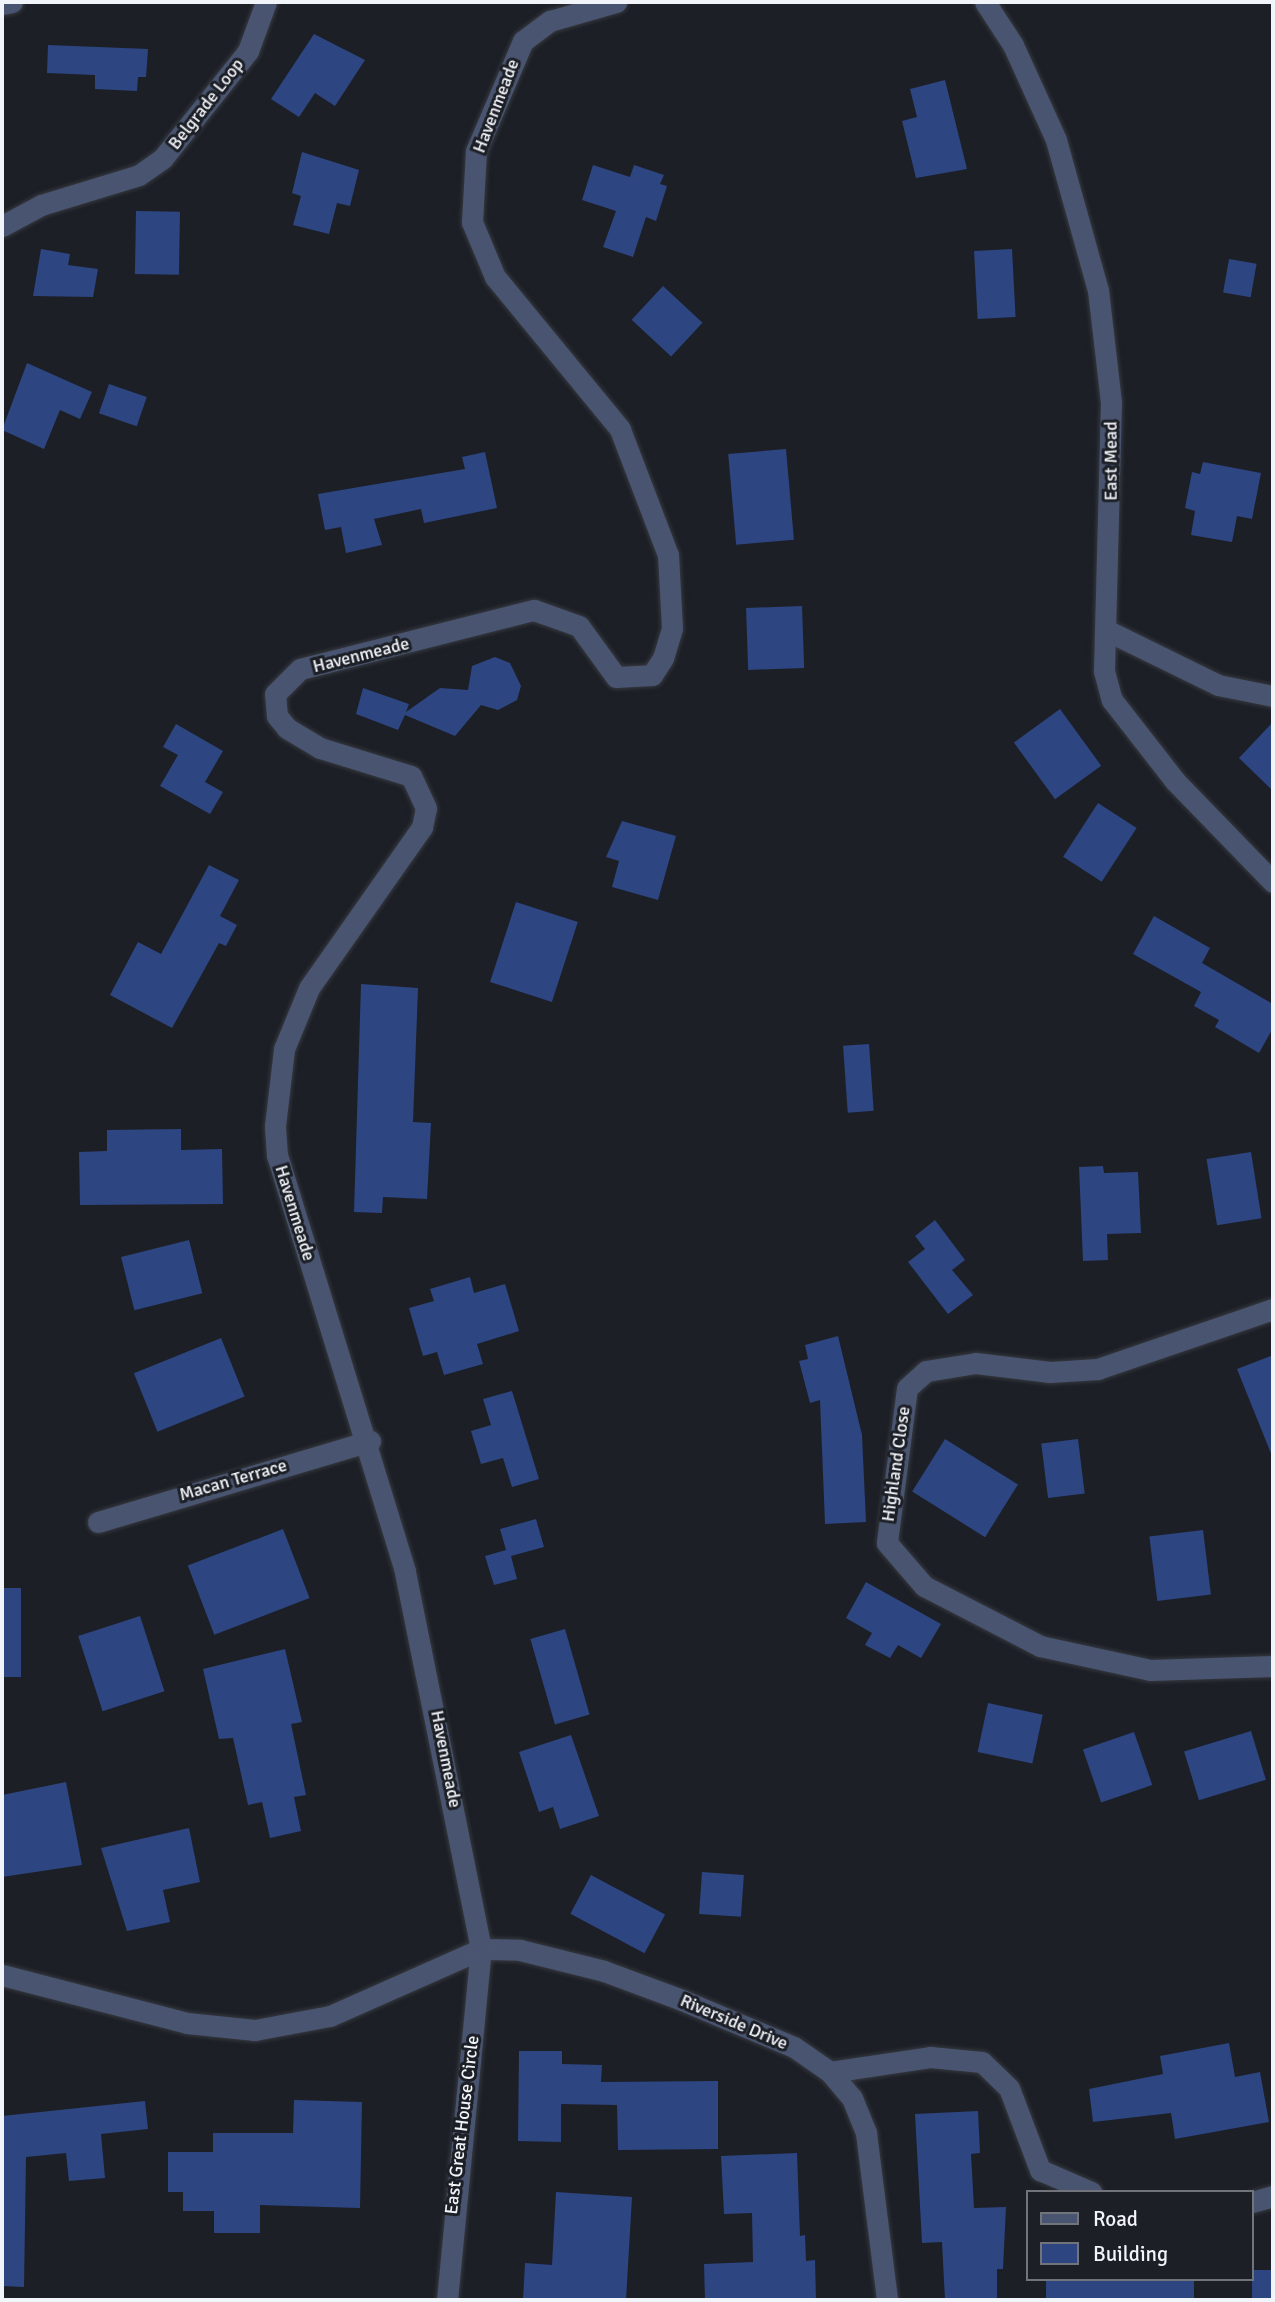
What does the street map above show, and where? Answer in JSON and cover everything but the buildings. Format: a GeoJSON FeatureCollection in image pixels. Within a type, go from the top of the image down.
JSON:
{"type":"FeatureCollection","features":[{"type":"Feature","properties":{"kind":"street"},"geometry":{"type":"LineString","coordinates":[[2,4],[12,2]]}},
{"type":"Feature","properties":{"kind":"street","name":"Belgrade Loop"},"geometry":{"type":"LineString","coordinates":[[2,226],[41,205],[139,175],[163,158],[248,51],[266,2]]}},
{"type":"Feature","properties":{"kind":"street","name":"Havenmeade"},"geometry":{"type":"LineString","coordinates":[[481,1949],[436,1707],[370,1441],[277,1156],[277,1078],[309,988],[422,827],[426,808],[411,776],[320,748],[286,728],[277,716],[275,694],[286,677],[300,669],[534,610],[579,626],[616,677],[652,675],[663,658],[672,628],[668,555],[620,429],[495,277],[480,250],[472,211],[476,151],[523,41],[550,21],[616,2]]}},
{"type":"Feature","properties":{"kind":"street","name":"East Mead"},"geometry":{"type":"LineString","coordinates":[[985,2],[1013,45],[1056,140],[1098,290],[1111,402],[1108,631],[1104,671],[1112,700],[1175,781],[1273,882]]}},
{"type":"Feature","properties":{"kind":"street"},"geometry":{"type":"LineString","coordinates":[[1108,631],[1173,667],[1236,691],[1273,696]]}},
{"type":"Feature","properties":{"kind":"street","name":"Highland Close"},"geometry":{"type":"LineString","coordinates":[[1273,1309],[1098,1368],[1050,1372],[976,1363],[926,1371],[907,1388],[887,1544],[924,1586],[1040,1646],[1150,1670],[1273,1666]]}},
{"type":"Feature","properties":{"kind":"street","name":"Macan Terrace"},"geometry":{"type":"LineString","coordinates":[[98,1522],[370,1441]]}},
{"type":"Feature","properties":{"kind":"street"},"geometry":{"type":"LineString","coordinates":[[2,1975],[187,2024],[254,2030],[330,2016],[481,1949]]}},
{"type":"Feature","properties":{"kind":"street","name":"Riverside Drive"},"geometry":{"type":"LineString","coordinates":[[481,1949],[520,1950],[604,1972],[757,2028],[830,2072],[852,2098],[866,2133],[887,2300]]}},
{"type":"Feature","properties":{"kind":"street","name":"East Great House Circle"},"geometry":{"type":"LineString","coordinates":[[447,2300],[447,2243],[481,1949]]}},
{"type":"Feature","properties":{"kind":"street"},"geometry":{"type":"LineString","coordinates":[[830,2072],[930,2057],[982,2062],[1009,2088],[1040,2170],[1086,2190]]}},
{"type":"Feature","properties":{"kind":"street"},"geometry":{"type":"LineString","coordinates":[[1254,2201],[1273,2196]]}}]}
